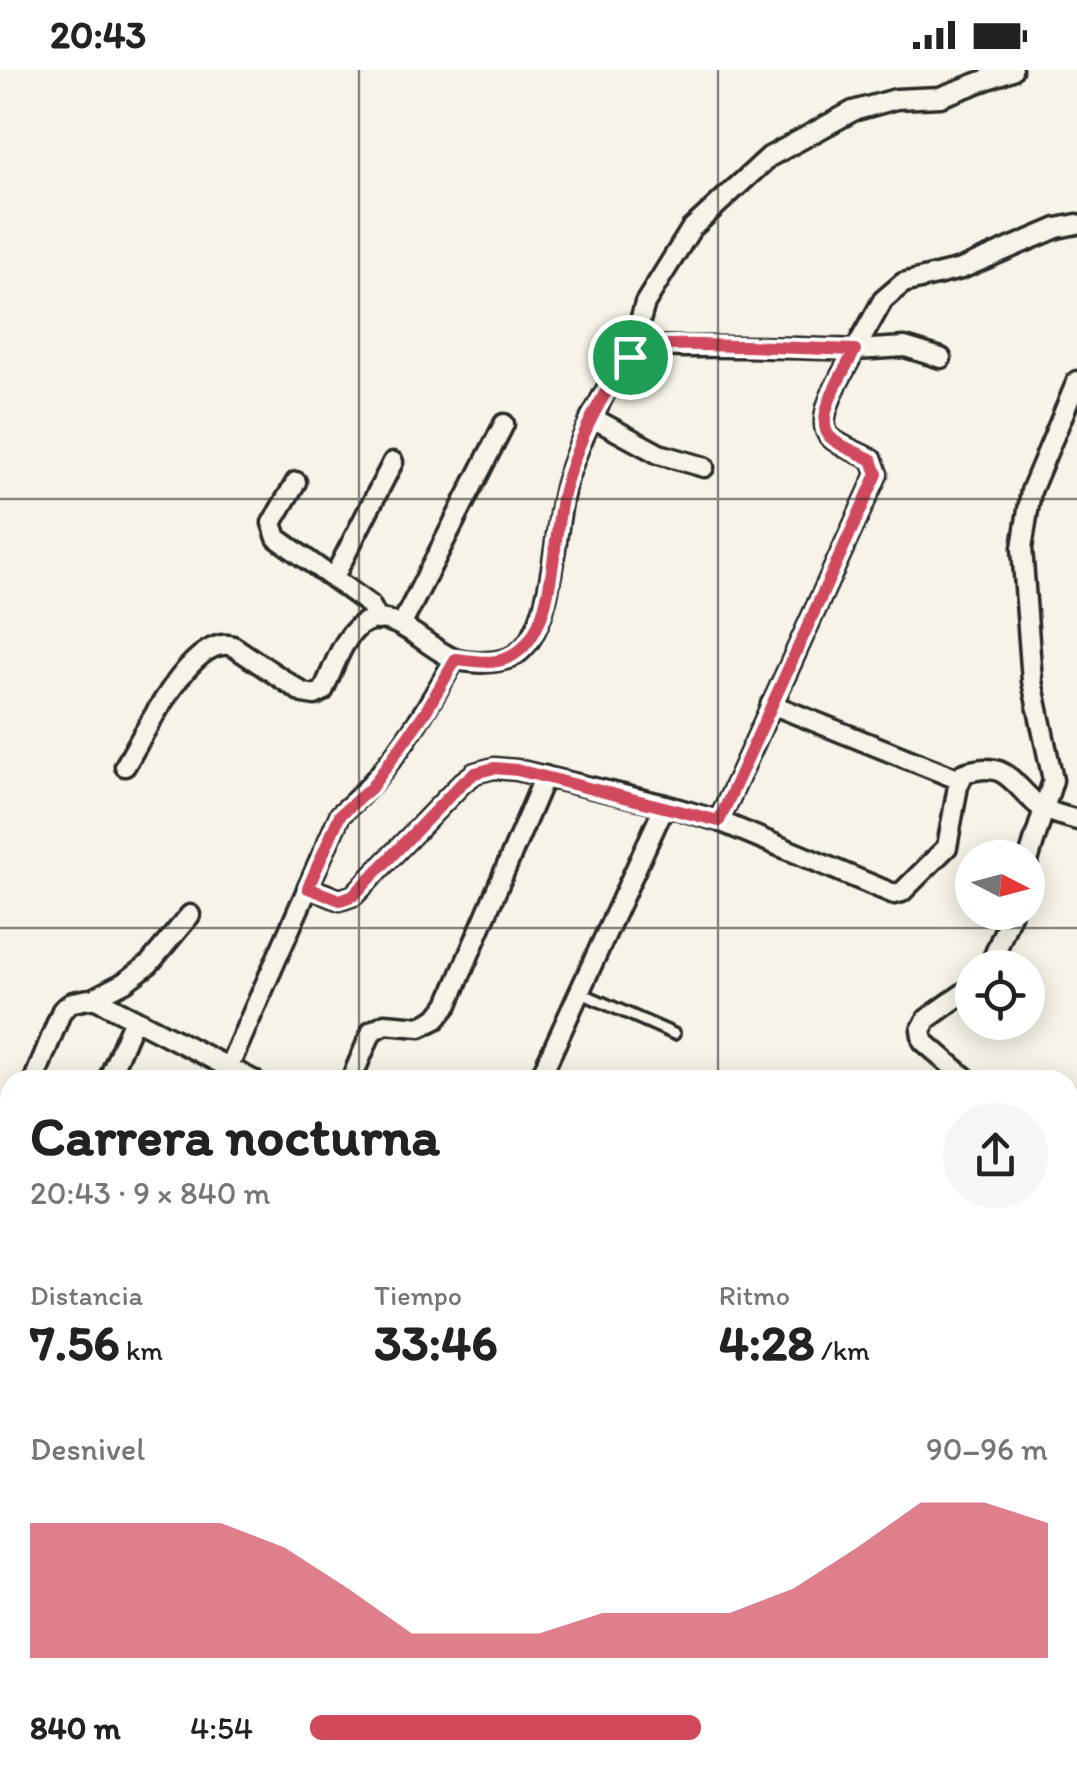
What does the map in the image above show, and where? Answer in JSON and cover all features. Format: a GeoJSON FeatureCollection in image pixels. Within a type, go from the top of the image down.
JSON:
{"type":"FeatureCollection","features":[{"type":"Feature","properties":{"kind":"street"},"geometry":{"type":"LineString","coordinates":[[125,766],[186,668],[213,646],[223,643],[315,696],[323,690],[351,634],[362,624],[378,620],[401,626],[456,659],[493,662],[515,655],[534,635],[545,607],[556,520],[591,417],[630,357],[645,303],[690,229],[768,158],[853,111],[896,99],[940,97],[1012,70]]}},
{"type":"Feature","properties":{"kind":"street"},"geometry":{"type":"LineString","coordinates":[[719,821],[873,489],[877,474],[872,460],[829,436],[824,422],[828,405],[883,300],[904,284],[961,269],[1057,228],[1077,224]]}},
{"type":"Feature","properties":{"kind":"street"},"geometry":{"type":"LineString","coordinates":[[630,357],[644,348],[745,346],[855,350],[905,347],[941,358]]}},
{"type":"Feature","properties":{"kind":"street"},"geometry":{"type":"LineString","coordinates":[[1034,840],[1053,780],[1032,681],[1022,548],[1032,490],[1077,381]]}},
{"type":"Feature","properties":{"kind":"street"},"geometry":{"type":"LineString","coordinates":[[591,417],[659,454],[704,467]]}},
{"type":"Feature","properties":{"kind":"street"},"geometry":{"type":"LineString","coordinates":[[401,626],[504,424]]}},
{"type":"Feature","properties":{"kind":"street"},"geometry":{"type":"LineString","coordinates":[[334,577],[393,462]]}},
{"type":"Feature","properties":{"kind":"street"},"geometry":{"type":"LineString","coordinates":[[296,482],[272,524],[272,531],[370,604],[378,620]]}},
{"type":"Feature","properties":{"kind":"street"},"geometry":{"type":"LineString","coordinates":[[228,1070],[340,815],[371,788],[426,711],[456,659]]}},
{"type":"Feature","properties":{"kind":"street"},"geometry":{"type":"LineString","coordinates":[[771,704],[960,780]]}},
{"type":"Feature","properties":{"kind":"street"},"geometry":{"type":"LineString","coordinates":[[308,888],[340,900],[354,895],[462,783],[475,773],[494,768],[545,776],[719,821],[894,894],[902,892],[947,847],[964,773],[994,768],[1009,776],[1042,808],[1077,820]]}},
{"type":"Feature","properties":{"kind":"street"},"geometry":{"type":"LineString","coordinates":[[355,1070],[372,1031],[386,1024],[420,1027],[436,1019],[448,1004],[545,776]]}},
{"type":"Feature","properties":{"kind":"street"},"geometry":{"type":"LineString","coordinates":[[544,1070],[664,806]]}},
{"type":"Feature","properties":{"kind":"street"},"geometry":{"type":"LineString","coordinates":[[38,1070],[62,1010],[72,1002],[94,998],[125,982],[149,964],[190,915]]}},
{"type":"Feature","properties":{"kind":"street"},"geometry":{"type":"LineString","coordinates":[[94,998],[219,1070]]}},
{"type":"Feature","properties":{"kind":"street"},"geometry":{"type":"LineString","coordinates":[[955,999],[927,1019],[920,1030],[923,1041],[956,1070]]}},
{"type":"Feature","properties":{"kind":"street"},"geometry":{"type":"LineString","coordinates":[[112,1070],[134,1019]]}},
{"type":"Feature","properties":{"kind":"lane"},"geometry":{"type":"LineString","coordinates":[[580,992],[674,1034]]}},
{"type":"Feature","properties":{"kind":"route"},"geometry":{"type":"LineString","coordinates":[[644,348],[855,350],[828,405],[824,422],[829,436],[872,460],[877,474],[873,489],[719,821],[545,776],[494,768],[475,773],[462,783],[348,899],[340,900],[308,888],[340,815],[371,788],[426,711],[456,659],[493,662],[515,655],[534,635],[545,607],[556,520],[575,453],[591,417],[630,357],[644,348]]}}]}
